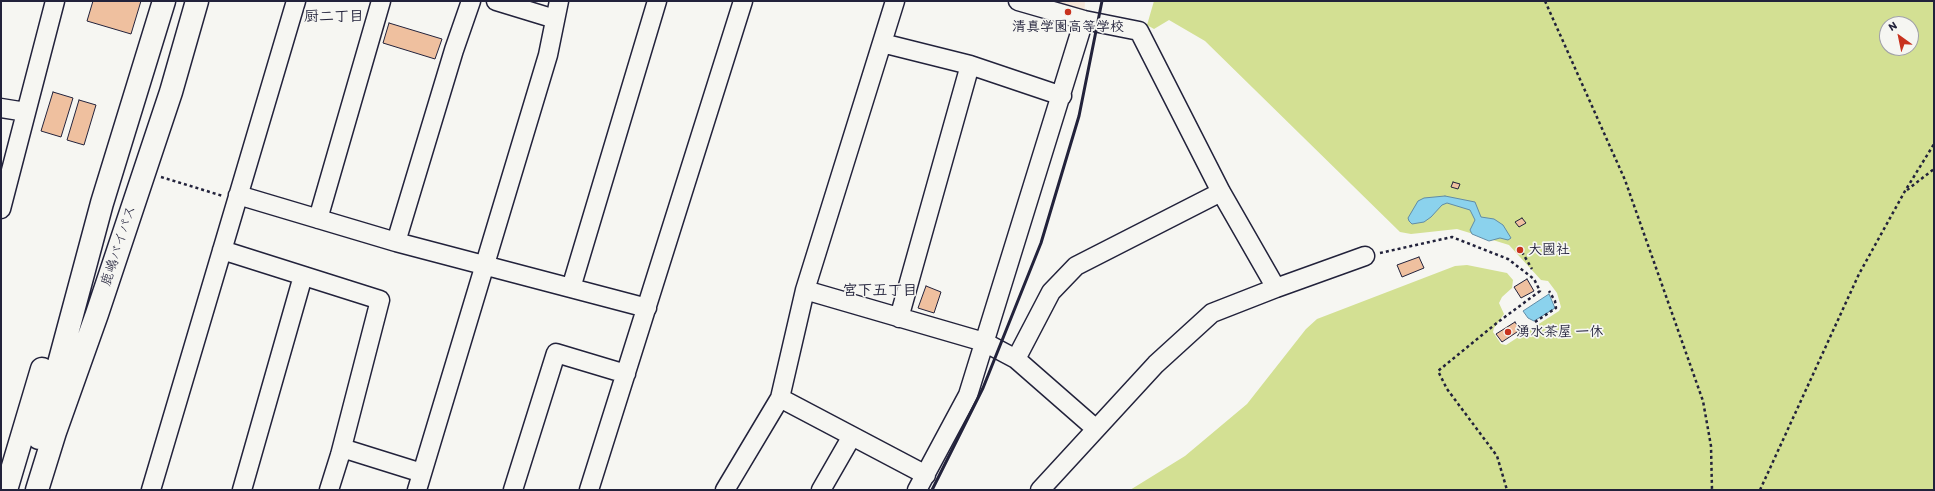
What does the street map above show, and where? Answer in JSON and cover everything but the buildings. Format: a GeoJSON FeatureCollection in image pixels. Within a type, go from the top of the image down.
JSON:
{"type":"FeatureCollection","features":[{"type":"Feature","properties":{"kind":"highway","name":"鹿嶋バイパス"},"geometry":{"type":"LineString","coordinates":[[28,490],[40,432],[102,203],[164,1]]}},
{"type":"Feature","properties":{"kind":"highway","name":"鹿嶋バイパス"},"geometry":{"type":"LineString","coordinates":[[37,490],[55,432],[97,314],[171,92],[198,1]]}},
{"type":"Feature","properties":{"kind":"highway"},"geometry":{"type":"LineString","coordinates":[[50,490],[119,286],[148,173],[171,92]]}},
{"type":"Feature","properties":{"kind":"highway"},"geometry":{"type":"LineString","coordinates":[[6,490],[48,349],[102,203]]}},
{"type":"Feature","properties":{"kind":"street"},"geometry":{"type":"LineString","coordinates":[[1,209],[55,1]]}},
{"type":"Feature","properties":{"kind":"street"},"geometry":{"type":"LineString","coordinates":[[151,490],[296,1]]}},
{"type":"Feature","properties":{"kind":"street"},"geometry":{"type":"LineString","coordinates":[[318,219],[381,1]]}},
{"type":"Feature","properties":{"kind":"street"},"geometry":{"type":"LineString","coordinates":[[396,242],[454,50],[471,1]]}},
{"type":"Feature","properties":{"kind":"street"},"geometry":{"type":"LineString","coordinates":[[496,1],[555,19]]}},
{"type":"Feature","properties":{"kind":"street"},"geometry":{"type":"LineString","coordinates":[[416,490],[548,55],[559,1]]}},
{"type":"Feature","properties":{"kind":"street"},"geometry":{"type":"LineString","coordinates":[[571,288],[657,1]]}},
{"type":"Feature","properties":{"kind":"street"},"geometry":{"type":"LineString","coordinates":[[589,490],[648,308],[743,1]]}},
{"type":"Feature","properties":{"kind":"street"},"geometry":{"type":"LineString","coordinates":[[725,490],[780,398],[805,290],[894,1]]}},
{"type":"Feature","properties":{"kind":"street"},"geometry":{"type":"LineString","coordinates":[[1018,1],[1084,20],[1138,31],[1221,192],[1276,288]]}},
{"type":"Feature","properties":{"kind":"street"},"geometry":{"type":"LineString","coordinates":[[780,398],[852,436],[921,482],[968,395],[1062,96],[1084,20]]}},
{"type":"Feature","properties":{"kind":"street"},"geometry":{"type":"LineString","coordinates":[[882,43],[970,65],[1062,96]]}},
{"type":"Feature","properties":{"kind":"street"},"geometry":{"type":"LineString","coordinates":[[899,318],[970,65]]}},
{"type":"Feature","properties":{"kind":"street"},"geometry":{"type":"LineString","coordinates":[[1,108],[26,112]]}},
{"type":"Feature","properties":{"kind":"street"},"geometry":{"type":"LineString","coordinates":[[1016,359],[1051,292],[1076,266],[1221,192]]}},
{"type":"Feature","properties":{"kind":"street"},"geometry":{"type":"LineString","coordinates":[[238,198],[318,219],[396,242],[648,308]]}},
{"type":"Feature","properties":{"kind":"street"},"geometry":{"type":"LineString","coordinates":[[222,250],[380,300],[342,448],[329,490]]}},
{"type":"Feature","properties":{"kind":"street"},"geometry":{"type":"LineString","coordinates":[[1040,490],[1156,364],[1212,313],[1365,256]]}},
{"type":"Feature","properties":{"kind":"street"},"geometry":{"type":"LineString","coordinates":[[242,490],[302,276]]}},
{"type":"Feature","properties":{"kind":"street"},"geometry":{"type":"LineString","coordinates":[[805,290],[984,342],[1016,359],[1096,430]]}},
{"type":"Feature","properties":{"kind":"street"},"geometry":{"type":"LineString","coordinates":[[513,490],[556,353],[626,374]]}},
{"type":"Feature","properties":{"kind":"street"},"geometry":{"type":"LineString","coordinates":[[822,490],[852,436]]}},
{"type":"Feature","properties":{"kind":"street"},"geometry":{"type":"LineString","coordinates":[[342,448],[422,473]]}},
{"type":"Feature","properties":{"kind":"path"},"geometry":{"type":"LineString","coordinates":[[1545,1],[1626,180],[1703,400],[1711,446],[1712,490]]}},
{"type":"Feature","properties":{"kind":"path"},"geometry":{"type":"LineString","coordinates":[[1760,490],[1859,274],[1905,191],[1934,144]]}},
{"type":"Feature","properties":{"kind":"path"},"geometry":{"type":"LineString","coordinates":[[1905,191],[1934,169]]}},
{"type":"Feature","properties":{"kind":"path"},"geometry":{"type":"LineString","coordinates":[[148,173],[238,198]]}},
{"type":"Feature","properties":{"kind":"path"},"geometry":{"type":"LineString","coordinates":[[1365,256],[1452,237],[1508,259],[1534,278],[1540,291],[1498,322],[1438,371],[1447,389],[1497,456],[1507,490]]}},
{"type":"Feature","properties":{"kind":"path"},"geometry":{"type":"LineString","coordinates":[[1522,252],[1532,269]]}},
{"type":"Feature","properties":{"kind":"path"},"geometry":{"type":"LineString","coordinates":[[1535,322],[1556,308],[1555,301],[1549,291]]}},
{"type":"Feature","properties":{"kind":"shaded area","name":"清真学園高等学校"},"geometry":{"type":"Polygon","coordinates":[[[1014,1],[1085,1],[1084,20],[1014,1]]]}},
{"type":"Feature","properties":{"kind":"green space"},"geometry":{"type":"Polygon","coordinates":[[[1154,1],[1934,1],[1934,490],[1130,490],[1185,456],[1247,404],[1306,329],[1317,319],[1455,266],[1467,265],[1507,273],[1513,280],[1512,288],[1502,297],[1499,303],[1504,314],[1494,328],[1493,332],[1501,344],[1506,345],[1559,311],[1561,307],[1557,293],[1548,281],[1541,280],[1509,245],[1457,229],[1411,234],[1400,232],[1205,41],[1169,20],[1154,29],[1147,25],[1154,1]]]}},
{"type":"Feature","properties":{"kind":"water"},"geometry":{"type":"Polygon","coordinates":[[[1445,196],[1475,202],[1481,217],[1494,219],[1503,225],[1511,238],[1508,240],[1500,238],[1489,241],[1472,234],[1470,230],[1475,220],[1470,210],[1447,203],[1442,205],[1424,222],[1412,224],[1409,221],[1408,218],[1418,201],[1424,198],[1445,196]]]}},
{"type":"Feature","properties":{"kind":"water"},"geometry":{"type":"Polygon","coordinates":[[[1549,294],[1555,308],[1534,321],[1528,318],[1523,311],[1549,294]]]}},
{"type":"Feature","properties":{"kind":"railway"},"geometry":{"type":"LineString","coordinates":[[932,490],[983,388],[1041,243],[1079,116],[1102,1]]}},
{"type":"Feature","properties":{"kind":"place","name":"清真学園高等学校"},"geometry":{"type":"Point","coordinates":[1068,12]}},
{"type":"Feature","properties":{"kind":"place","name":"大國社"},"geometry":{"type":"Point","coordinates":[1520,250]}},
{"type":"Feature","properties":{"kind":"place","name":"湧水茶屋 一休"},"geometry":{"type":"Point","coordinates":[1508,332]}},
{"type":"Feature","properties":{"kind":"district","name":"厨二丁目"},"geometry":{"type":"Point","coordinates":[334,17]}},
{"type":"Feature","properties":{"kind":"district","name":"宮下五丁目"},"geometry":{"type":"Point","coordinates":[880,291]}}]}
